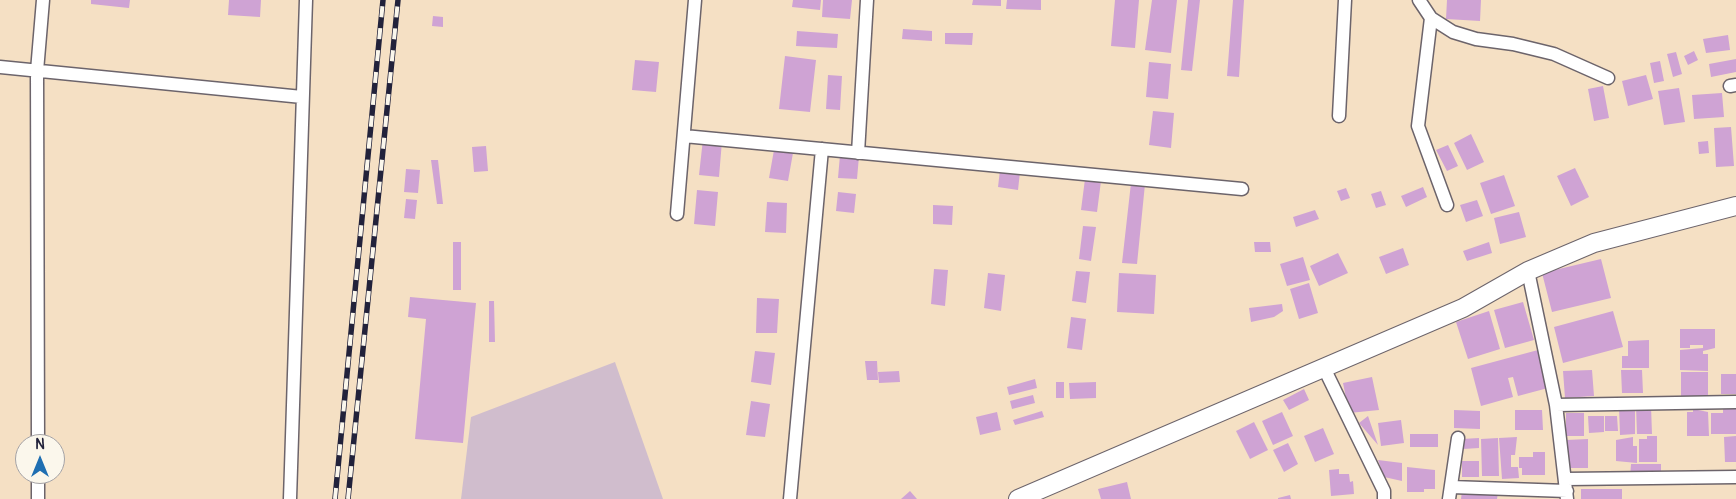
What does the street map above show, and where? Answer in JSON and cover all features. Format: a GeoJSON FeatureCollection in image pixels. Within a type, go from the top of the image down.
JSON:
{"type":"FeatureCollection","features":[{"type":"Feature","properties":{"kind":"street"},"geometry":{"type":"LineString","coordinates":[[38,434],[37,71],[43,0]]}},
{"type":"Feature","properties":{"kind":"street"},"geometry":{"type":"LineString","coordinates":[[290,499],[306,0]]}},
{"type":"Feature","properties":{"kind":"street"},"geometry":{"type":"LineString","coordinates":[[677,214],[695,0]]}},
{"type":"Feature","properties":{"kind":"street"},"geometry":{"type":"LineString","coordinates":[[858,153],[867,0]]}},
{"type":"Feature","properties":{"kind":"street"},"geometry":{"type":"LineString","coordinates":[[1339,116],[1345,0]]}},
{"type":"Feature","properties":{"kind":"street"},"geometry":{"type":"LineString","coordinates":[[1419,0],[1431,18],[1453,32],[1476,39],[1513,44],[1554,54],[1608,78]]}},
{"type":"Feature","properties":{"kind":"street"},"geometry":{"type":"LineString","coordinates":[[1431,18],[1418,126],[1448,205]]}},
{"type":"Feature","properties":{"kind":"street"},"geometry":{"type":"LineString","coordinates":[[0,67],[302,97]]}},
{"type":"Feature","properties":{"kind":"street"},"geometry":{"type":"LineString","coordinates":[[684,136],[1242,189]]}},
{"type":"Feature","properties":{"kind":"street"},"geometry":{"type":"LineString","coordinates":[[790,499],[822,149]]}},
{"type":"Feature","properties":{"kind":"street"},"geometry":{"type":"LineString","coordinates":[[1018,499],[1463,308],[1528,271],[1594,242],[1736,206]]}},
{"type":"Feature","properties":{"kind":"street"},"geometry":{"type":"LineString","coordinates":[[1528,271],[1556,405],[1567,490]]}},
{"type":"Feature","properties":{"kind":"street"},"geometry":{"type":"LineString","coordinates":[[1324,368],[1384,491],[1384,499]]}},
{"type":"Feature","properties":{"kind":"street"},"geometry":{"type":"LineString","coordinates":[[1556,405],[1736,402]]}},
{"type":"Feature","properties":{"kind":"street"},"geometry":{"type":"LineString","coordinates":[[1458,438],[1450,493],[1567,490],[1736,477]]}},
{"type":"Feature","properties":{"kind":"street"},"geometry":{"type":"LineString","coordinates":[[38,484],[38,499]]}},
{"type":"Feature","properties":{"kind":"shaded area"},"geometry":{"type":"Polygon","coordinates":[[[615,362],[663,499],[461,499],[471,417],[615,362]]]}},
{"type":"Feature","properties":{"kind":"building"},"geometry":{"type":"Polygon","coordinates":[[[91,0],[130,0],[129,8],[91,4],[91,0]]]}},
{"type":"Feature","properties":{"kind":"building"},"geometry":{"type":"Polygon","coordinates":[[[229,0],[261,0],[260,17],[228,15],[229,0]]]}},
{"type":"Feature","properties":{"kind":"building"},"geometry":{"type":"Polygon","coordinates":[[[793,0],[821,0],[820,10],[792,7],[793,0]]]}},
{"type":"Feature","properties":{"kind":"building"},"geometry":{"type":"Polygon","coordinates":[[[823,0],[852,0],[850,19],[822,17],[823,0]]]}},
{"type":"Feature","properties":{"kind":"building"},"geometry":{"type":"Polygon","coordinates":[[[973,0],[1001,0],[1001,6],[972,5],[973,0]]]}},
{"type":"Feature","properties":{"kind":"building"},"geometry":{"type":"Polygon","coordinates":[[[1007,0],[1041,0],[1041,10],[1006,9],[1007,0]]]}},
{"type":"Feature","properties":{"kind":"building"},"geometry":{"type":"Polygon","coordinates":[[[1115,0],[1139,0],[1135,48],[1111,46],[1115,0]]]}},
{"type":"Feature","properties":{"kind":"building"},"geometry":{"type":"Polygon","coordinates":[[[1152,0],[1177,0],[1171,53],[1145,50],[1152,0]]]}},
{"type":"Feature","properties":{"kind":"building"},"geometry":{"type":"Polygon","coordinates":[[[1188,0],[1200,0],[1192,71],[1181,70],[1188,0]]]}},
{"type":"Feature","properties":{"kind":"building"},"geometry":{"type":"Polygon","coordinates":[[[1233,0],[1244,0],[1239,77],[1227,76],[1233,0]]]}},
{"type":"Feature","properties":{"kind":"building"},"geometry":{"type":"Polygon","coordinates":[[[1447,0],[1481,0],[1480,21],[1446,19],[1447,0]]]}},
{"type":"Feature","properties":{"kind":"building"},"geometry":{"type":"Polygon","coordinates":[[[433,16],[443,17],[443,27],[432,26],[433,16]]]}},
{"type":"Feature","properties":{"kind":"building"},"geometry":{"type":"Polygon","coordinates":[[[903,29],[932,31],[932,41],[902,39],[903,29]]]}},
{"type":"Feature","properties":{"kind":"building"},"geometry":{"type":"Polygon","coordinates":[[[797,31],[838,34],[837,48],[796,46],[797,31]]]}},
{"type":"Feature","properties":{"kind":"building"},"geometry":{"type":"Polygon","coordinates":[[[945,33],[973,33],[972,45],[945,44],[945,33]]]}},
{"type":"Feature","properties":{"kind":"building"},"geometry":{"type":"Polygon","coordinates":[[[1728,35],[1730,50],[1706,53],[1703,39],[1728,35]]]}},
{"type":"Feature","properties":{"kind":"building"},"geometry":{"type":"Polygon","coordinates":[[[1694,51],[1698,60],[1688,65],[1684,56],[1694,51]]]}},
{"type":"Feature","properties":{"kind":"building"},"geometry":{"type":"Polygon","coordinates":[[[1676,52],[1682,74],[1673,77],[1667,54],[1676,52]]]}},
{"type":"Feature","properties":{"kind":"building"},"geometry":{"type":"Polygon","coordinates":[[[785,56],[816,60],[810,112],[779,109],[785,56]]]}},
{"type":"Feature","properties":{"kind":"building"},"geometry":{"type":"Polygon","coordinates":[[[1736,59],[1736,72],[1711,77],[1709,64],[1736,59]]]}},
{"type":"Feature","properties":{"kind":"building"},"geometry":{"type":"Polygon","coordinates":[[[635,60],[659,62],[656,92],[632,90],[635,60]]]}},
{"type":"Feature","properties":{"kind":"building"},"geometry":{"type":"Polygon","coordinates":[[[1660,61],[1664,81],[1654,83],[1650,63],[1660,61]]]}},
{"type":"Feature","properties":{"kind":"building"},"geometry":{"type":"Polygon","coordinates":[[[1149,62],[1171,64],[1168,99],[1146,97],[1149,62]]]}},
{"type":"Feature","properties":{"kind":"building"},"geometry":{"type":"Polygon","coordinates":[[[828,75],[842,76],[840,110],[826,109],[828,75]]]}},
{"type":"Feature","properties":{"kind":"building"},"geometry":{"type":"Polygon","coordinates":[[[1646,75],[1653,99],[1628,106],[1622,81],[1646,75]]]}},
{"type":"Feature","properties":{"kind":"building"},"geometry":{"type":"Polygon","coordinates":[[[1603,86],[1609,118],[1594,121],[1588,89],[1603,86]]]}},
{"type":"Feature","properties":{"kind":"building"},"geometry":{"type":"Polygon","coordinates":[[[1679,88],[1685,122],[1664,125],[1658,91],[1679,88]]]}},
{"type":"Feature","properties":{"kind":"building"},"geometry":{"type":"Polygon","coordinates":[[[1722,93],[1724,117],[1694,119],[1692,95],[1722,93]]]}},
{"type":"Feature","properties":{"kind":"building"},"geometry":{"type":"Polygon","coordinates":[[[1153,111],[1174,113],[1171,148],[1149,145],[1153,111]]]}},
{"type":"Feature","properties":{"kind":"building"},"geometry":{"type":"Polygon","coordinates":[[[1731,127],[1734,166],[1716,167],[1714,128],[1731,127]]]}},
{"type":"Feature","properties":{"kind":"building"},"geometry":{"type":"Polygon","coordinates":[[[1471,134],[1484,162],[1467,170],[1454,143],[1471,134]]]}},
{"type":"Feature","properties":{"kind":"building"},"geometry":{"type":"Polygon","coordinates":[[[703,139],[722,141],[719,177],[699,175],[703,139]]]}},
{"type":"Feature","properties":{"kind":"building"},"geometry":{"type":"Polygon","coordinates":[[[1708,141],[1709,153],[1699,154],[1698,142],[1708,141]]]}},
{"type":"Feature","properties":{"kind":"building"},"geometry":{"type":"Polygon","coordinates":[[[1448,145],[1458,166],[1447,171],[1436,150],[1448,145]]]}},
{"type":"Feature","properties":{"kind":"building"},"geometry":{"type":"Polygon","coordinates":[[[486,146],[488,171],[474,172],[472,147],[486,146]]]}},
{"type":"Feature","properties":{"kind":"building"},"geometry":{"type":"Polygon","coordinates":[[[774,150],[793,153],[788,181],[769,178],[774,150]]]}},
{"type":"Feature","properties":{"kind":"building"},"geometry":{"type":"Polygon","coordinates":[[[840,155],[859,156],[857,179],[838,178],[840,155]]]}},
{"type":"Feature","properties":{"kind":"building"},"geometry":{"type":"Polygon","coordinates":[[[431,160],[438,160],[443,204],[437,204],[431,160]]]}},
{"type":"Feature","properties":{"kind":"building"},"geometry":{"type":"Polygon","coordinates":[[[1575,168],[1589,197],[1571,206],[1557,176],[1575,168]]]}},
{"type":"Feature","properties":{"kind":"building"},"geometry":{"type":"Polygon","coordinates":[[[406,169],[420,170],[418,193],[404,192],[406,169]]]}},
{"type":"Feature","properties":{"kind":"building"},"geometry":{"type":"Polygon","coordinates":[[[1000,170],[1020,172],[1018,190],[998,187],[1000,170]]]}},
{"type":"Feature","properties":{"kind":"building"},"geometry":{"type":"Polygon","coordinates":[[[1504,175],[1515,206],[1491,214],[1480,183],[1504,175]]]}},
{"type":"Feature","properties":{"kind":"building"},"geometry":{"type":"Polygon","coordinates":[[[1085,179],[1101,181],[1097,212],[1081,210],[1085,179]]]}},
{"type":"Feature","properties":{"kind":"building"},"geometry":{"type":"Polygon","coordinates":[[[1131,183],[1145,184],[1137,264],[1122,263],[1131,183]]]}},
{"type":"Feature","properties":{"kind":"building"},"geometry":{"type":"Polygon","coordinates":[[[1423,187],[1427,197],[1406,207],[1401,196],[1423,187]]]}},
{"type":"Feature","properties":{"kind":"building"},"geometry":{"type":"Polygon","coordinates":[[[1346,188],[1350,198],[1341,201],[1337,191],[1346,188]]]}},
{"type":"Feature","properties":{"kind":"building"},"geometry":{"type":"Polygon","coordinates":[[[697,190],[718,192],[715,226],[694,224],[697,190]]]}},
{"type":"Feature","properties":{"kind":"building"},"geometry":{"type":"Polygon","coordinates":[[[1381,191],[1386,205],[1376,208],[1371,194],[1381,191]]]}},
{"type":"Feature","properties":{"kind":"building"},"geometry":{"type":"Polygon","coordinates":[[[838,192],[856,194],[854,213],[836,211],[838,192]]]}},
{"type":"Feature","properties":{"kind":"building"},"geometry":{"type":"Polygon","coordinates":[[[406,199],[417,200],[415,219],[404,218],[406,199]]]}},
{"type":"Feature","properties":{"kind":"building"},"geometry":{"type":"Polygon","coordinates":[[[1477,200],[1483,216],[1466,222],[1460,205],[1477,200]]]}},
{"type":"Feature","properties":{"kind":"building"},"geometry":{"type":"Polygon","coordinates":[[[767,202],[787,203],[786,233],[765,232],[767,202]]]}},
{"type":"Feature","properties":{"kind":"building"},"geometry":{"type":"Polygon","coordinates":[[[933,205],[953,206],[952,225],[933,224],[933,205]]]}},
{"type":"Feature","properties":{"kind":"building"},"geometry":{"type":"Polygon","coordinates":[[[1315,210],[1319,219],[1296,227],[1293,217],[1315,210]]]}},
{"type":"Feature","properties":{"kind":"building"},"geometry":{"type":"Polygon","coordinates":[[[1519,212],[1526,237],[1500,244],[1494,218],[1519,212]]]}},
{"type":"Feature","properties":{"kind":"building"},"geometry":{"type":"Polygon","coordinates":[[[1083,226],[1096,227],[1091,261],[1079,259],[1083,226]]]}},
{"type":"Feature","properties":{"kind":"building"},"geometry":{"type":"Polygon","coordinates":[[[453,242],[461,242],[461,290],[453,290],[453,242]]]}},
{"type":"Feature","properties":{"kind":"building"},"geometry":{"type":"Polygon","coordinates":[[[1254,242],[1270,242],[1271,252],[1255,252],[1254,242]]]}},
{"type":"Feature","properties":{"kind":"building"},"geometry":{"type":"Polygon","coordinates":[[[1489,242],[1492,253],[1467,261],[1463,251],[1489,242]]]}},
{"type":"Feature","properties":{"kind":"building"},"geometry":{"type":"Polygon","coordinates":[[[1403,248],[1409,265],[1386,274],[1379,257],[1403,248]]]}},
{"type":"Feature","properties":{"kind":"building"},"geometry":{"type":"Polygon","coordinates":[[[1338,253],[1348,273],[1319,286],[1310,266],[1338,253]]]}},
{"type":"Feature","properties":{"kind":"building"},"geometry":{"type":"Polygon","coordinates":[[[1303,257],[1310,280],[1287,286],[1280,264],[1303,257]]]}},
{"type":"Feature","properties":{"kind":"building"},"geometry":{"type":"Polygon","coordinates":[[[1601,259],[1611,298],[1552,312],[1542,273],[1601,259]]]}},
{"type":"Feature","properties":{"kind":"building"},"geometry":{"type":"Polygon","coordinates":[[[934,269],[948,270],[945,306],[931,304],[934,269]]]}},
{"type":"Feature","properties":{"kind":"building"},"geometry":{"type":"Polygon","coordinates":[[[1076,271],[1090,272],[1086,303],[1072,301],[1076,271]]]}},
{"type":"Feature","properties":{"kind":"building"},"geometry":{"type":"Polygon","coordinates":[[[988,273],[1005,275],[1001,311],[984,308],[988,273]]]}},
{"type":"Feature","properties":{"kind":"building"},"geometry":{"type":"Polygon","coordinates":[[[1119,273],[1156,275],[1154,314],[1117,312],[1119,273]]]}},
{"type":"Feature","properties":{"kind":"building"},"geometry":{"type":"Polygon","coordinates":[[[1309,283],[1318,313],[1299,319],[1290,289],[1309,283]]]}},
{"type":"Feature","properties":{"kind":"building"},"geometry":{"type":"Polygon","coordinates":[[[410,297],[476,303],[463,443],[415,439],[426,319],[408,317],[410,297]]]}},
{"type":"Feature","properties":{"kind":"building"},"geometry":{"type":"Polygon","coordinates":[[[757,298],[779,299],[777,333],[756,333],[757,298]]]}},
{"type":"Feature","properties":{"kind":"building"},"geometry":{"type":"Polygon","coordinates":[[[489,301],[494,301],[495,342],[489,342],[489,301]]]}},
{"type":"Feature","properties":{"kind":"building"},"geometry":{"type":"Polygon","coordinates":[[[1523,302],[1534,340],[1505,348],[1494,310],[1523,302]]]}},
{"type":"Feature","properties":{"kind":"building"},"geometry":{"type":"Polygon","coordinates":[[[1282,304],[1283,311],[1274,317],[1251,322],[1249,308],[1282,304]]]}},
{"type":"Feature","properties":{"kind":"building"},"geometry":{"type":"Polygon","coordinates":[[[1489,311],[1500,349],[1468,359],[1456,322],[1489,311]]]}},
{"type":"Feature","properties":{"kind":"building"},"geometry":{"type":"Polygon","coordinates":[[[1613,311],[1623,347],[1563,363],[1554,327],[1613,311]]]}},
{"type":"Feature","properties":{"kind":"building"},"geometry":{"type":"Polygon","coordinates":[[[1071,317],[1086,319],[1082,350],[1067,348],[1071,317]]]}},
{"type":"Feature","properties":{"kind":"building"},"geometry":{"type":"Polygon","coordinates":[[[1680,329],[1715,329],[1715,348],[1703,351],[1703,354],[1708,354],[1708,371],[1680,370],[1680,350],[1703,348],[1703,345],[1690,345],[1690,348],[1680,348],[1680,329]]]}},
{"type":"Feature","properties":{"kind":"building"},"geometry":{"type":"Polygon","coordinates":[[[1649,340],[1649,368],[1622,368],[1622,356],[1628,356],[1628,341],[1649,340]]]}},
{"type":"Feature","properties":{"kind":"building"},"geometry":{"type":"Polygon","coordinates":[[[1538,350],[1548,388],[1518,396],[1513,377],[1508,378],[1513,397],[1481,406],[1471,368],[1538,350]]]}},
{"type":"Feature","properties":{"kind":"building"},"geometry":{"type":"Polygon","coordinates":[[[755,351],[775,353],[771,385],[751,382],[755,351]]]}},
{"type":"Feature","properties":{"kind":"building"},"geometry":{"type":"Polygon","coordinates":[[[865,361],[877,361],[878,380],[867,380],[865,361]]]}},
{"type":"Feature","properties":{"kind":"building"},"geometry":{"type":"Polygon","coordinates":[[[1592,370],[1594,396],[1565,398],[1563,371],[1592,370]]]}},
{"type":"Feature","properties":{"kind":"building"},"geometry":{"type":"Polygon","coordinates":[[[1621,370],[1642,370],[1643,393],[1622,393],[1621,370]]]}},
{"type":"Feature","properties":{"kind":"building"},"geometry":{"type":"Polygon","coordinates":[[[899,371],[900,382],[879,383],[878,372],[899,371]]]}},
{"type":"Feature","properties":{"kind":"building"},"geometry":{"type":"Polygon","coordinates":[[[1681,372],[1708,372],[1708,398],[1681,398],[1681,372]]]}},
{"type":"Feature","properties":{"kind":"building"},"geometry":{"type":"Polygon","coordinates":[[[1721,374],[1736,374],[1736,394],[1721,394],[1721,374]]]}},
{"type":"Feature","properties":{"kind":"building"},"geometry":{"type":"Polygon","coordinates":[[[1372,377],[1379,410],[1349,413],[1343,383],[1372,377]]]}},
{"type":"Feature","properties":{"kind":"building"},"geometry":{"type":"Polygon","coordinates":[[[1035,379],[1037,388],[1009,395],[1007,387],[1035,379]]]}},
{"type":"Feature","properties":{"kind":"building"},"geometry":{"type":"Polygon","coordinates":[[[1056,382],[1064,382],[1064,398],[1056,398],[1056,382]]]}},
{"type":"Feature","properties":{"kind":"building"},"geometry":{"type":"Polygon","coordinates":[[[1096,382],[1096,398],[1070,399],[1069,383],[1096,382]]]}},
{"type":"Feature","properties":{"kind":"building"},"geometry":{"type":"Polygon","coordinates":[[[1304,389],[1309,400],[1289,410],[1283,400],[1304,389]]]}},
{"type":"Feature","properties":{"kind":"building"},"geometry":{"type":"Polygon","coordinates":[[[1033,395],[1035,403],[1012,409],[1010,401],[1033,395]]]}},
{"type":"Feature","properties":{"kind":"building"},"geometry":{"type":"Polygon","coordinates":[[[751,401],[770,404],[765,437],[746,435],[751,401]]]}},
{"type":"Feature","properties":{"kind":"building"},"geometry":{"type":"Polygon","coordinates":[[[1635,406],[1635,434],[1620,435],[1619,407],[1635,406]]]}},
{"type":"Feature","properties":{"kind":"building"},"geometry":{"type":"Polygon","coordinates":[[[1636,406],[1651,406],[1652,434],[1637,434],[1636,406]]]}},
{"type":"Feature","properties":{"kind":"building"},"geometry":{"type":"Polygon","coordinates":[[[1723,407],[1736,407],[1736,434],[1711,434],[1711,413],[1723,413],[1723,407]]]}},
{"type":"Feature","properties":{"kind":"building"},"geometry":{"type":"Polygon","coordinates":[[[1693,409],[1708,412],[1709,436],[1687,436],[1687,412],[1693,412],[1693,409]]]}},
{"type":"Feature","properties":{"kind":"building"},"geometry":{"type":"Polygon","coordinates":[[[1454,410],[1480,411],[1480,429],[1454,428],[1454,410]]]}},
{"type":"Feature","properties":{"kind":"building"},"geometry":{"type":"Polygon","coordinates":[[[1515,410],[1542,410],[1543,430],[1515,430],[1515,410]]]}},
{"type":"Feature","properties":{"kind":"building"},"geometry":{"type":"Polygon","coordinates":[[[1042,411],[1044,417],[1015,425],[1013,420],[1042,411]]]}},
{"type":"Feature","properties":{"kind":"building"},"geometry":{"type":"Polygon","coordinates":[[[997,412],[1001,430],[980,435],[976,417],[997,412]]]}},
{"type":"Feature","properties":{"kind":"building"},"geometry":{"type":"Polygon","coordinates":[[[1282,412],[1293,436],[1273,445],[1262,421],[1282,412]]]}},
{"type":"Feature","properties":{"kind":"building"},"geometry":{"type":"Polygon","coordinates":[[[1566,413],[1584,413],[1584,436],[1566,436],[1566,413]]]}},
{"type":"Feature","properties":{"kind":"building"},"geometry":{"type":"Polygon","coordinates":[[[1368,416],[1378,445],[1359,423],[1368,416]]]}},
{"type":"Feature","properties":{"kind":"building"},"geometry":{"type":"Polygon","coordinates":[[[1588,416],[1604,416],[1604,432],[1589,433],[1588,416]]]}},
{"type":"Feature","properties":{"kind":"building"},"geometry":{"type":"Polygon","coordinates":[[[1605,416],[1617,416],[1618,431],[1605,431],[1605,416]]]}},
{"type":"Feature","properties":{"kind":"building"},"geometry":{"type":"Polygon","coordinates":[[[1401,420],[1404,443],[1381,446],[1378,423],[1401,420]]]}},
{"type":"Feature","properties":{"kind":"building"},"geometry":{"type":"Polygon","coordinates":[[[1254,422],[1268,450],[1250,459],[1236,431],[1254,422]]]}},
{"type":"Feature","properties":{"kind":"building"},"geometry":{"type":"Polygon","coordinates":[[[1323,428],[1334,454],[1315,462],[1304,436],[1323,428]]]}},
{"type":"Feature","properties":{"kind":"building"},"geometry":{"type":"Polygon","coordinates":[[[1410,434],[1438,434],[1438,447],[1410,447],[1410,434]]]}},
{"type":"Feature","properties":{"kind":"building"},"geometry":{"type":"Polygon","coordinates":[[[1647,436],[1657,436],[1657,462],[1639,462],[1639,439],[1647,439],[1647,436]]]}},
{"type":"Feature","properties":{"kind":"building"},"geometry":{"type":"Polygon","coordinates":[[[1736,436],[1736,462],[1725,462],[1724,437],[1736,436]]]}},
{"type":"Feature","properties":{"kind":"building"},"geometry":{"type":"Polygon","coordinates":[[[1517,437],[1515,455],[1511,455],[1511,467],[1518,467],[1519,478],[1502,479],[1499,438],[1517,437]]]}},
{"type":"Feature","properties":{"kind":"building"},"geometry":{"type":"Polygon","coordinates":[[[1633,437],[1633,446],[1637,446],[1637,463],[1616,461],[1616,440],[1633,437]]]}},
{"type":"Feature","properties":{"kind":"building"},"geometry":{"type":"Polygon","coordinates":[[[1479,438],[1479,448],[1463,449],[1462,439],[1479,438]]]}},
{"type":"Feature","properties":{"kind":"building"},"geometry":{"type":"Polygon","coordinates":[[[1498,438],[1499,476],[1482,476],[1481,439],[1498,438]]]}},
{"type":"Feature","properties":{"kind":"building"},"geometry":{"type":"Polygon","coordinates":[[[1588,439],[1588,468],[1567,468],[1566,440],[1588,439]]]}},
{"type":"Feature","properties":{"kind":"building"},"geometry":{"type":"Polygon","coordinates":[[[1288,443],[1298,464],[1284,472],[1273,450],[1288,443]]]}},
{"type":"Feature","properties":{"kind":"building"},"geometry":{"type":"Polygon","coordinates":[[[1533,452],[1545,452],[1545,475],[1522,475],[1522,468],[1519,468],[1519,457],[1533,457],[1533,452]]]}},
{"type":"Feature","properties":{"kind":"building"},"geometry":{"type":"Polygon","coordinates":[[[1378,460],[1402,463],[1402,481],[1384,477],[1378,460]]]}},
{"type":"Feature","properties":{"kind":"building"},"geometry":{"type":"Polygon","coordinates":[[[1462,461],[1479,461],[1479,477],[1462,477],[1462,461]]]}},
{"type":"Feature","properties":{"kind":"building"},"geometry":{"type":"Polygon","coordinates":[[[1631,464],[1661,464],[1661,477],[1630,477],[1631,464]]]}},
{"type":"Feature","properties":{"kind":"building"},"geometry":{"type":"Polygon","coordinates":[[[1407,467],[1435,470],[1435,489],[1424,489],[1424,492],[1407,492],[1407,467]]]}},
{"type":"Feature","properties":{"kind":"building"},"geometry":{"type":"Polygon","coordinates":[[[1339,469],[1339,474],[1349,474],[1350,482],[1353,481],[1354,494],[1331,496],[1329,470],[1339,469]]]}},
{"type":"Feature","properties":{"kind":"building"},"geometry":{"type":"Polygon","coordinates":[[[1127,482],[1131,499],[1101,499],[1098,489],[1127,482]]]}},
{"type":"Feature","properties":{"kind":"building"},"geometry":{"type":"Polygon","coordinates":[[[1581,489],[1622,489],[1622,499],[1581,499],[1581,489]]]}},
{"type":"Feature","properties":{"kind":"building"},"geometry":{"type":"Polygon","coordinates":[[[910,491],[917,499],[901,499],[910,491]]]}},
{"type":"Feature","properties":{"kind":"building"},"geometry":{"type":"Polygon","coordinates":[[[1462,491],[1498,493],[1497,499],[1461,499],[1462,491]]]}},
{"type":"Feature","properties":{"kind":"building"},"geometry":{"type":"Polygon","coordinates":[[[1290,495],[1291,499],[1278,499],[1278,498],[1290,495]]]}},
{"type":"Feature","properties":{"kind":"railway"},"geometry":{"type":"LineString","coordinates":[[335,499],[383,0]]}},
{"type":"Feature","properties":{"kind":"railway"},"geometry":{"type":"LineString","coordinates":[[348,499],[398,0]]}}]}
